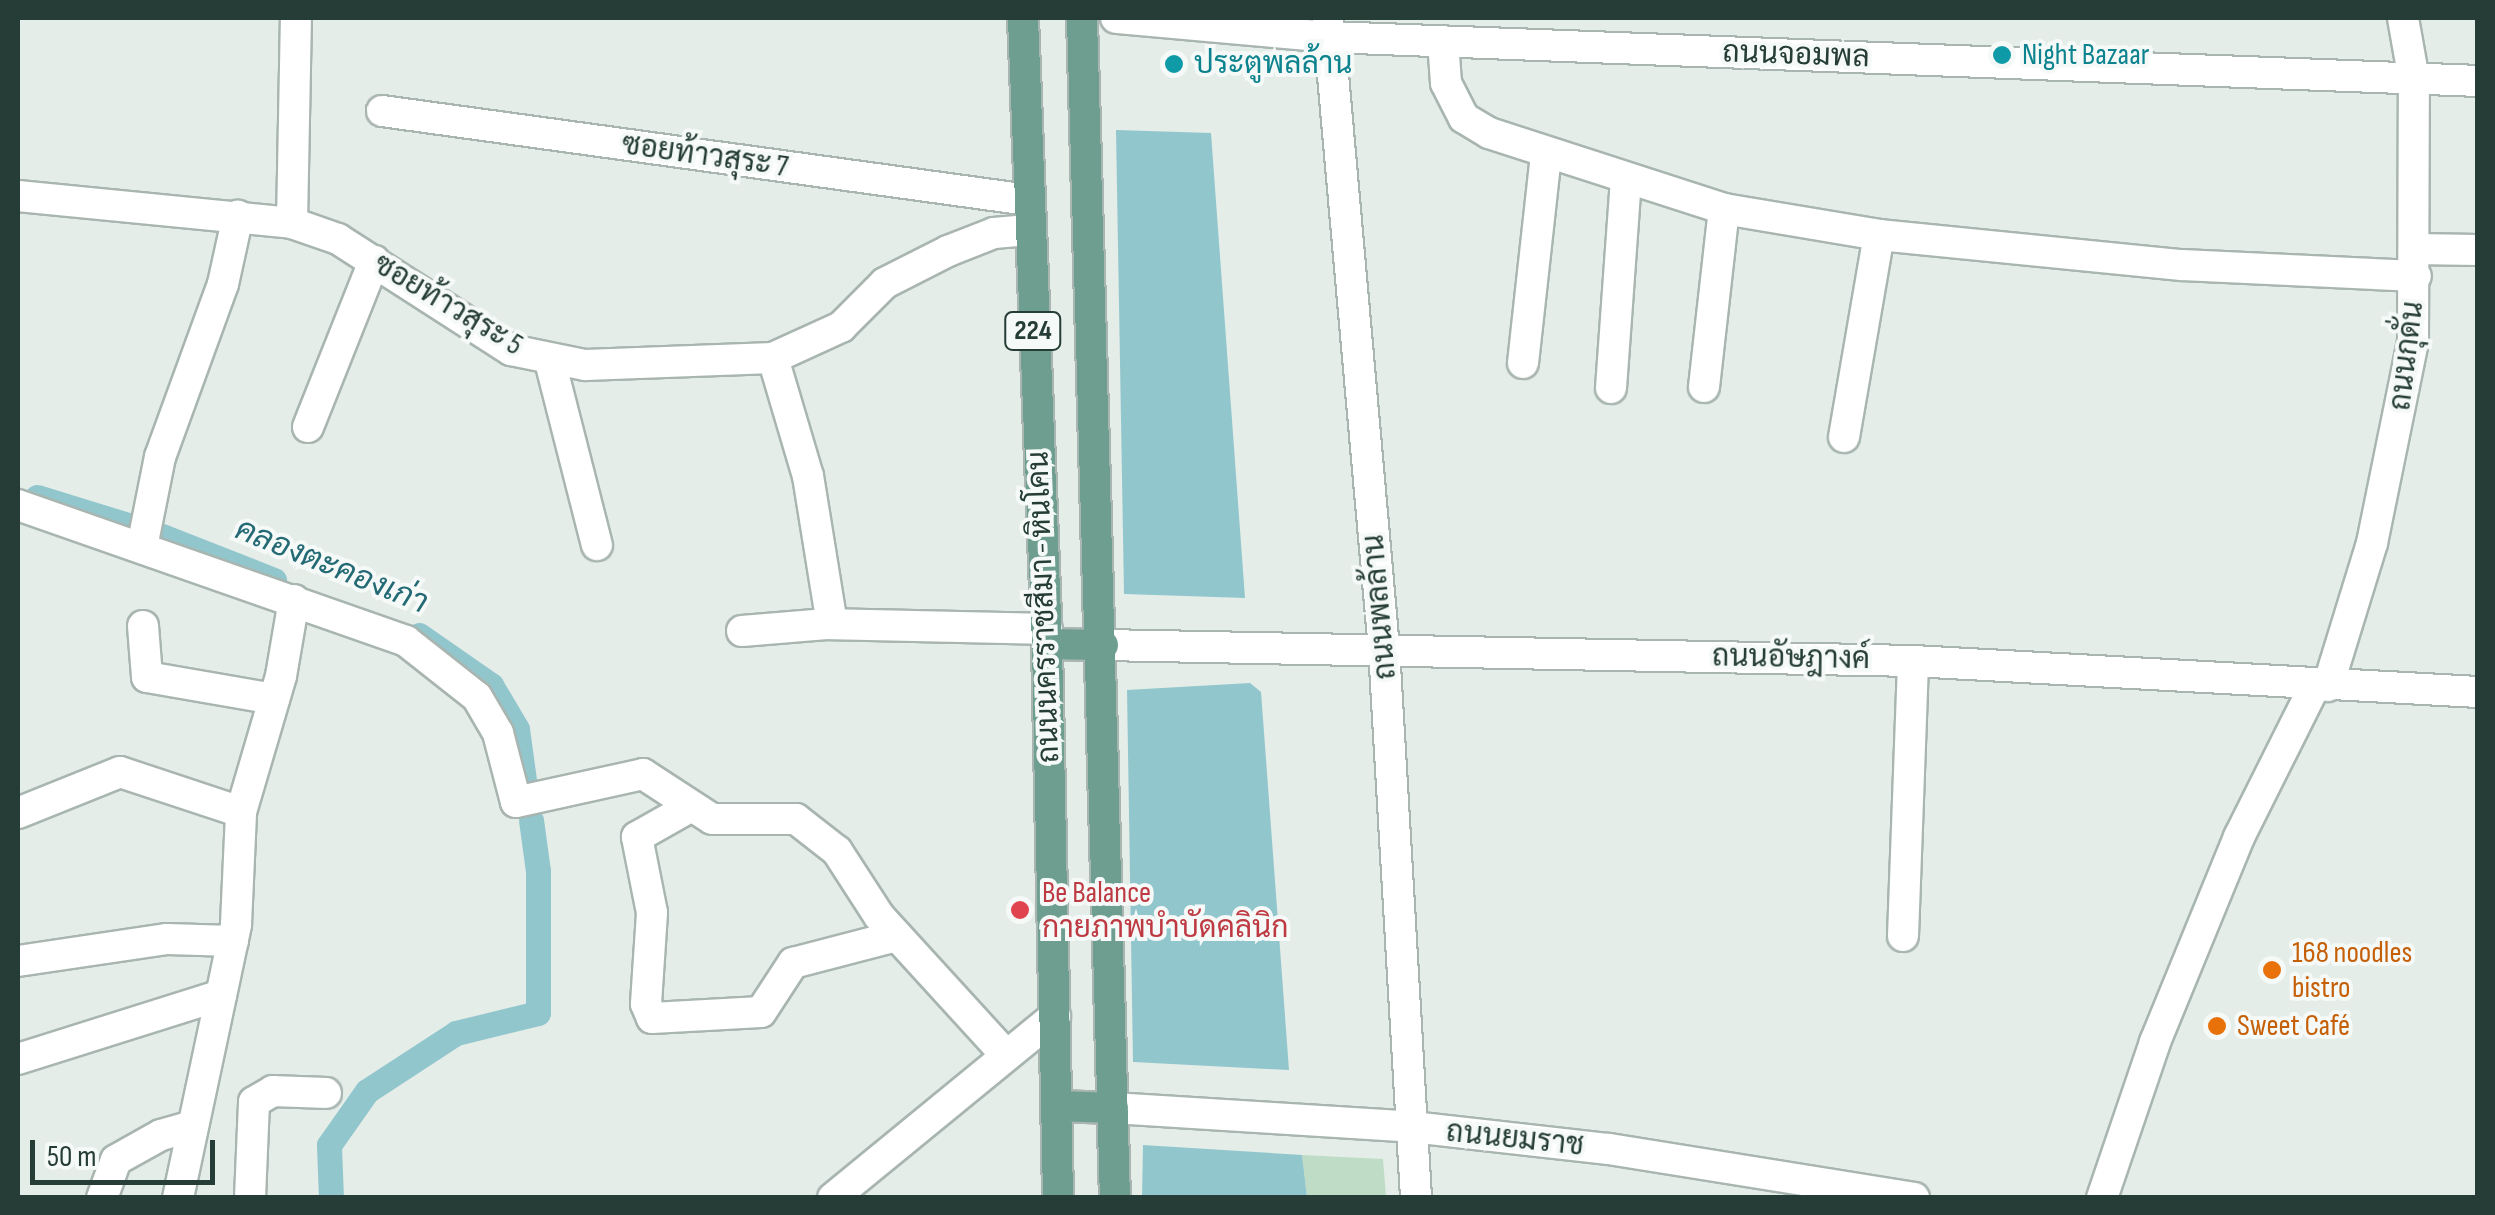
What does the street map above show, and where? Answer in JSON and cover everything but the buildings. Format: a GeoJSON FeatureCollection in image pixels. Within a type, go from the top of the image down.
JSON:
{"type":"FeatureCollection","features":[{"type":"Feature","properties":{"kind":"main road","name":"ถนนนครราชสีมา - หินโคน"},"geometry":{"type":"LineString","coordinates":[[1023,18],[1047,637],[1058,1198]]}},
{"type":"Feature","properties":{"kind":"main road"},"geometry":{"type":"LineString","coordinates":[[1082,18],[1103,645],[1115,1198]]}},
{"type":"Feature","properties":{"kind":"main road"},"geometry":{"type":"LineString","coordinates":[[1047,637],[1103,645]]}},
{"type":"Feature","properties":{"kind":"main road"},"geometry":{"type":"LineString","coordinates":[[1057,1106],[1114,1108]]}},
{"type":"Feature","properties":{"kind":"street"},"geometry":{"type":"LineString","coordinates":[[292,223],[296,18]]}},
{"type":"Feature","properties":{"kind":"street","name":"ถนนจอมพล"},"geometry":{"type":"LineString","coordinates":[[1116,18],[1329,27],[1442,41],[2478,81]]}},
{"type":"Feature","properties":{"kind":"street","name":"ถนนกุดั่น"},"geometry":{"type":"LineString","coordinates":[[2102,1198],[2155,1042],[2239,838],[2321,686],[2404,402],[2415,262],[2414,80],[2403,18]]}},
{"type":"Feature","properties":{"kind":"street","name":"ถนนพลล้าน"},"geometry":{"type":"LineString","coordinates":[[1329,27],[1384,650],[1416,1198]]}},
{"type":"Feature","properties":{"kind":"street"},"geometry":{"type":"LineString","coordinates":[[1442,41],[1446,83],[1464,118],[1546,153],[1724,209],[1879,235],[2182,265],[2415,262],[2478,250]]}},
{"type":"Feature","properties":{"kind":"street","name":"ซอยท้าวสุระ 7"},"geometry":{"type":"LineString","coordinates":[[382,111],[1028,215]]}},
{"type":"Feature","properties":{"kind":"street"},"geometry":{"type":"LineString","coordinates":[[1524,363],[1546,153]]}},
{"type":"Feature","properties":{"kind":"street"},"geometry":{"type":"LineString","coordinates":[[1612,388],[1626,179]]}},
{"type":"Feature","properties":{"kind":"street","name":"ซอยท้าวสุระ 5"},"geometry":{"type":"LineString","coordinates":[[18,196],[292,223],[338,239],[511,350],[550,361],[664,366],[772,358],[841,327],[885,283],[1028,215]]}},
{"type":"Feature","properties":{"kind":"street"},"geometry":{"type":"LineString","coordinates":[[1704,387],[1724,209]]}},
{"type":"Feature","properties":{"kind":"street"},"geometry":{"type":"LineString","coordinates":[[142,547],[160,457],[223,284],[238,216]]}},
{"type":"Feature","properties":{"kind":"street"},"geometry":{"type":"LineString","coordinates":[[1844,437],[1879,235]]}},
{"type":"Feature","properties":{"kind":"street"},"geometry":{"type":"LineString","coordinates":[[308,427],[374,261]]}},
{"type":"Feature","properties":{"kind":"street"},"geometry":{"type":"LineString","coordinates":[[772,358],[808,476],[832,624]]}},
{"type":"Feature","properties":{"kind":"street"},"geometry":{"type":"LineString","coordinates":[[550,361],[597,545]]}},
{"type":"Feature","properties":{"kind":"street"},"geometry":{"type":"LineString","coordinates":[[18,506],[406,641],[477,697],[498,733],[516,802],[643,774],[712,819],[796,819],[837,852],[897,936],[1005,1054]]}},
{"type":"Feature","properties":{"kind":"street"},"geometry":{"type":"LineString","coordinates":[[178,1198],[232,941],[241,812],[274,699],[294,600]]}},
{"type":"Feature","properties":{"kind":"street"},"geometry":{"type":"LineString","coordinates":[[742,631],[832,624],[1047,637]]}},
{"type":"Feature","properties":{"kind":"street"},"geometry":{"type":"LineString","coordinates":[[144,626],[147,678],[274,699]]}},
{"type":"Feature","properties":{"kind":"street","name":"ถนนอัษฎางค์"},"geometry":{"type":"LineString","coordinates":[[1103,645],[1914,661],[2478,692]]}},
{"type":"Feature","properties":{"kind":"street"},"geometry":{"type":"LineString","coordinates":[[1904,936],[1914,661]]}},
{"type":"Feature","properties":{"kind":"street"},"geometry":{"type":"LineString","coordinates":[[18,813],[120,772],[241,812]]}},
{"type":"Feature","properties":{"kind":"street"},"geometry":{"type":"LineString","coordinates":[[690,807],[636,837],[654,926],[646,1004],[652,1018],[760,1012],[793,963],[897,936]]}},
{"type":"Feature","properties":{"kind":"street"},"geometry":{"type":"LineString","coordinates":[[18,961],[167,939],[232,941]]}},
{"type":"Feature","properties":{"kind":"street"},"geometry":{"type":"LineString","coordinates":[[18,1059],[221,995]]}},
{"type":"Feature","properties":{"kind":"street"},"geometry":{"type":"LineString","coordinates":[[833,1198],[1056,1016]]}},
{"type":"Feature","properties":{"kind":"street"},"geometry":{"type":"LineString","coordinates":[[250,1198],[254,1102],[272,1091],[326,1094]]}},
{"type":"Feature","properties":{"kind":"street","name":"ถนนยมราช"},"geometry":{"type":"LineString","coordinates":[[1114,1108],[1412,1127],[1609,1150],[1914,1198]]}},
{"type":"Feature","properties":{"kind":"street"},"geometry":{"type":"LineString","coordinates":[[102,1198],[116,1160],[160,1135],[193,1126]]}},
{"type":"Feature","properties":{"kind":"green space"},"geometry":{"type":"Polygon","coordinates":[[[1302,1155],[1383,1159],[1386,1197],[1307,1197],[1302,1155]]]}},
{"type":"Feature","properties":{"kind":"water"},"geometry":{"type":"Polygon","coordinates":[[[1116,130],[1211,133],[1245,598],[1124,594],[1116,130]]]}},
{"type":"Feature","properties":{"kind":"water"},"geometry":{"type":"Polygon","coordinates":[[[1250,683],[1261,692],[1289,1070],[1133,1062],[1127,690],[1250,683]]]}},
{"type":"Feature","properties":{"kind":"water"},"geometry":{"type":"Polygon","coordinates":[[[1143,1145],[1302,1155],[1307,1197],[1142,1197],[1143,1145]]]}},
{"type":"Feature","properties":{"kind":"waterway","name":"คลองตะคองเก่า"},"geometry":{"type":"LineString","coordinates":[[37,497],[138,528]]}},
{"type":"Feature","properties":{"kind":"waterway","name":"คลองตะคองเก่า"},"geometry":{"type":"LineString","coordinates":[[154,533],[274,580]]}},
{"type":"Feature","properties":{"kind":"waterway","name":"คลองตะคองเก่า"},"geometry":{"type":"LineString","coordinates":[[419,635],[491,685],[517,729],[524,780]]}},
{"type":"Feature","properties":{"kind":"waterway","name":"คลองตะคองเก่า"},"geometry":{"type":"LineString","coordinates":[[331,1198],[329,1145],[367,1091],[456,1033],[538,1013],[538,871],[531,820]]}},
{"type":"Feature","properties":{"kind":"place","name":"Night Bazaar"},"geometry":{"type":"Point","coordinates":[2002,55]}},
{"type":"Feature","properties":{"kind":"place","name":"ประตูพลล้าน"},"geometry":{"type":"Point","coordinates":[1174,64]}},
{"type":"Feature","properties":{"kind":"place","name":"Be Balance กายภาพบำบัดคลินิก"},"geometry":{"type":"Point","coordinates":[1020,910]}},
{"type":"Feature","properties":{"kind":"place","name":"168 noodles bistro"},"geometry":{"type":"Point","coordinates":[2272,970]}},
{"type":"Feature","properties":{"kind":"place","name":"Sweet Café"},"geometry":{"type":"Point","coordinates":[2217,1026]}}]}
